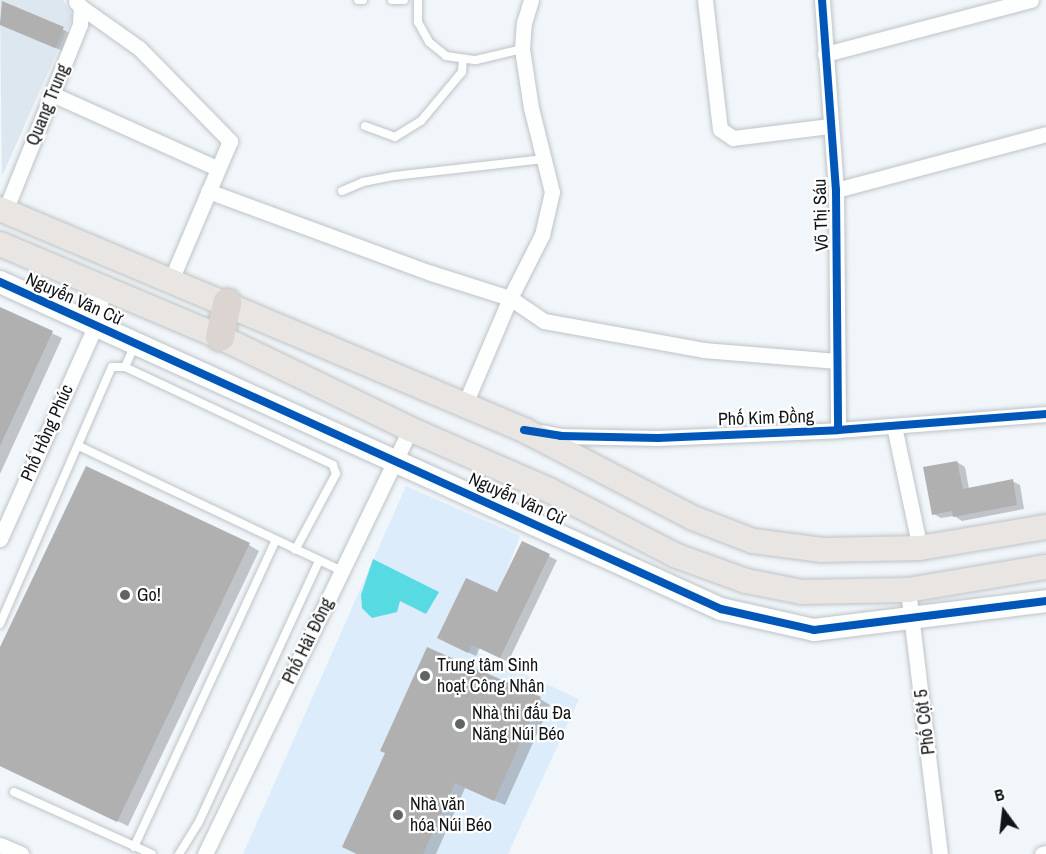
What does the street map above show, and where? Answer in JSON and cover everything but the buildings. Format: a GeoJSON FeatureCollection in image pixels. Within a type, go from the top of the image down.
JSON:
{"type":"FeatureCollection","features":[{"type":"Feature","properties":{"kind":"highway"},"geometry":{"type":"LineString","coordinates":[[220,337],[227,303]]}},
{"type":"Feature","properties":{"kind":"main road"},"geometry":{"type":"LineString","coordinates":[[2,210],[227,303],[464,406],[524,429],[693,519],[753,541],[822,550],[920,548],[1046,527]]}},
{"type":"Feature","properties":{"kind":"main road","name":"Nguyễn Văn Cừ"},"geometry":{"type":"LineString","coordinates":[[0,244],[220,337],[411,429],[549,490],[677,556],[746,581],[802,592],[908,590],[1046,567]]}},
{"type":"Feature","properties":{"kind":"street"},"geometry":{"type":"LineString","coordinates":[[464,406],[510,298],[542,235],[552,192],[531,108],[522,49],[524,23],[531,0]]}},
{"type":"Feature","properties":{"kind":"street"},"geometry":{"type":"LineString","coordinates":[[705,0],[720,129],[732,138],[830,126]]}},
{"type":"Feature","properties":{"kind":"street","name":"Võ Thị Sáu"},"geometry":{"type":"LineString","coordinates":[[822,0],[836,190],[838,430]]}},
{"type":"Feature","properties":{"kind":"street"},"geometry":{"type":"LineString","coordinates":[[825,54],[1031,0]]}},
{"type":"Feature","properties":{"kind":"street"},"geometry":{"type":"LineString","coordinates":[[78,4],[140,49],[230,141],[171,280]]}},
{"type":"Feature","properties":{"kind":"street","name":"Quang Trung"},"geometry":{"type":"LineString","coordinates":[[2,210],[80,24],[78,4]]}},
{"type":"Feature","properties":{"kind":"street"},"geometry":{"type":"LineString","coordinates":[[52,94],[217,168]]}},
{"type":"Feature","properties":{"kind":"street"},"geometry":{"type":"LineString","coordinates":[[836,190],[1046,134]]}},
{"type":"Feature","properties":{"kind":"street"},"geometry":{"type":"LineString","coordinates":[[208,191],[431,273],[510,298],[544,321],[703,350],[838,361]]}},
{"type":"Feature","properties":{"kind":"street","name":"Nguyễn Văn Cừ"},"geometry":{"type":"LineString","coordinates":[[0,282],[721,609],[814,630],[913,620],[1046,601]]}},
{"type":"Feature","properties":{"kind":"street"},"geometry":{"type":"LineString","coordinates":[[95,327],[99,286]]}},
{"type":"Feature","properties":{"kind":"street","name":"Phố Hồng Phúc"},"geometry":{"type":"LineString","coordinates":[[0,539],[95,327]]}},
{"type":"Feature","properties":{"kind":"street","name":"Phố Kim Đồng"},"geometry":{"type":"LineString","coordinates":[[524,429],[561,436],[658,438],[838,430],[1046,414]]}},
{"type":"Feature","properties":{"kind":"street"},"geometry":{"type":"LineString","coordinates":[[894,426],[920,548]]}},
{"type":"Feature","properties":{"kind":"street","name":"Phố Hải Đông"},"geometry":{"type":"LineString","coordinates":[[205,854],[411,429]]}},
{"type":"Feature","properties":{"kind":"street","name":"Phố Cột 5"},"geometry":{"type":"LineString","coordinates":[[908,590],[940,854]]}},
{"type":"Feature","properties":{"kind":"street"},"geometry":{"type":"LineString","coordinates":[[0,845],[21,854]]}},
{"type":"Feature","properties":{"kind":"lane"},"geometry":{"type":"LineString","coordinates":[[358,0],[363,0]]}},
{"type":"Feature","properties":{"kind":"lane"},"geometry":{"type":"LineString","coordinates":[[392,0],[404,0]]}},
{"type":"Feature","properties":{"kind":"lane"},"geometry":{"type":"LineString","coordinates":[[418,0],[418,22],[429,42],[446,56],[476,60],[522,49]]}},
{"type":"Feature","properties":{"kind":"lane"},"geometry":{"type":"LineString","coordinates":[[365,126],[395,137],[421,121],[462,72],[463,59]]}},
{"type":"Feature","properties":{"kind":"lane"},"geometry":{"type":"LineString","coordinates":[[342,191],[363,182],[394,176],[545,158]]}},
{"type":"Feature","properties":{"kind":"lane"},"geometry":{"type":"LineString","coordinates":[[125,367],[136,343]]}},
{"type":"Feature","properties":{"kind":"lane"},"geometry":{"type":"LineString","coordinates":[[0,624],[112,367],[125,367],[333,465],[336,474],[295,550]]}},
{"type":"Feature","properties":{"kind":"lane"},"geometry":{"type":"LineString","coordinates":[[79,446],[342,571]]}},
{"type":"Feature","properties":{"kind":"lane"},"geometry":{"type":"LineString","coordinates":[[134,847],[276,540]]}},
{"type":"Feature","properties":{"kind":"lane"},"geometry":{"type":"LineString","coordinates":[[179,854],[198,824],[319,561]]}},
{"type":"Feature","properties":{"kind":"lane"},"geometry":{"type":"LineString","coordinates":[[14,792],[152,854]]}},
{"type":"Feature","properties":{"kind":"shaded area"},"geometry":{"type":"Polygon","coordinates":[[[0,0],[63,0],[73,16],[2,176],[0,0]]]}},
{"type":"Feature","properties":{"kind":"shaded area","name":"Trung tâm Sinh hoạt Công Nhân"},"geometry":{"type":"Polygon","coordinates":[[[406,486],[520,536],[476,652],[579,699],[508,854],[243,854],[406,486]]]}},
{"type":"Feature","properties":{"kind":"water"},"geometry":{"type":"Polygon","coordinates":[[[373,559],[439,592],[426,614],[400,601],[397,612],[372,618],[362,608],[361,595],[373,559]]]}},
{"type":"Feature","properties":{"kind":"cycle path"},"geometry":{"type":"LineString","coordinates":[[822,0],[836,190],[838,430]]}},
{"type":"Feature","properties":{"kind":"cycle path"},"geometry":{"type":"LineString","coordinates":[[0,282],[721,609],[814,630],[1046,601]]}},
{"type":"Feature","properties":{"kind":"cycle path"},"geometry":{"type":"LineString","coordinates":[[524,430],[561,436],[658,438],[838,430],[1046,414]]}},
{"type":"Feature","properties":{"kind":"place","name":"Go!"},"geometry":{"type":"Point","coordinates":[125,595]}},
{"type":"Feature","properties":{"kind":"place","name":"Trung tâm Sinh hoạt Công Nhân"},"geometry":{"type":"Point","coordinates":[425,676]}},
{"type":"Feature","properties":{"kind":"place","name":"Nhà thi đấu Đa Năng Núi Béo"},"geometry":{"type":"Point","coordinates":[460,724]}},
{"type":"Feature","properties":{"kind":"place","name":"Nhà văn hóa Núi Béo"},"geometry":{"type":"Point","coordinates":[398,815]}}]}
